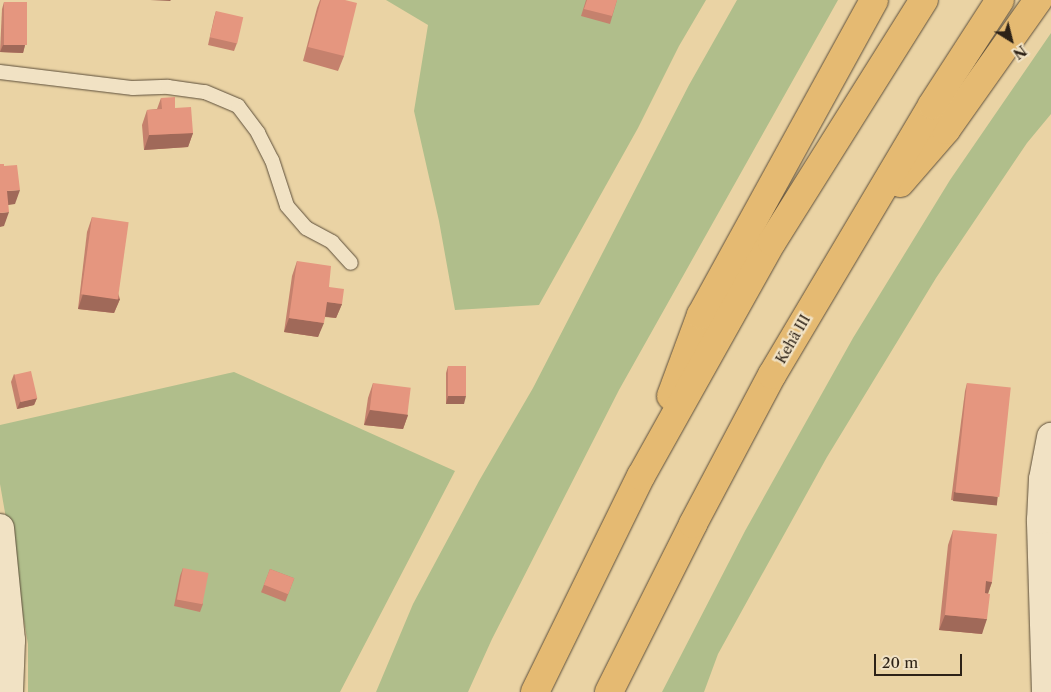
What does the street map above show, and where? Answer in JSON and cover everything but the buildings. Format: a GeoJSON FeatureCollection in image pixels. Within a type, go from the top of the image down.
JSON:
{"type":"FeatureCollection","features":[{"type":"Feature","properties":{"kind":"highway"},"geometry":{"type":"LineString","coordinates":[[641,476],[701,315],[874,0]]}},
{"type":"Feature","properties":{"kind":"highway"},"geometry":{"type":"LineString","coordinates":[[535,692],[641,476],[772,242],[924,0]]}},
{"type":"Feature","properties":{"kind":"highway","name":"Kehä III"},"geometry":{"type":"LineString","coordinates":[[609,692],[693,524],[772,374],[932,105],[1000,0]]}},
{"type":"Feature","properties":{"kind":"highway"},"geometry":{"type":"LineString","coordinates":[[850,240],[946,130],[1038,0]]}},
{"type":"Feature","properties":{"kind":"street"},"geometry":{"type":"LineString","coordinates":[[1046,692],[1041,520],[1043,479],[1051,436]]}},
{"type":"Feature","properties":{"kind":"street"},"geometry":{"type":"LineString","coordinates":[[0,528],[11,640],[9,692]]}},
{"type":"Feature","properties":{"kind":"lane"},"geometry":{"type":"LineString","coordinates":[[0,72],[124,88],[168,87],[205,92],[238,106],[258,133],[272,160],[287,206],[306,228],[332,242],[351,264]]}},
{"type":"Feature","properties":{"kind":"green space"},"geometry":{"type":"Polygon","coordinates":[[[386,0],[706,0],[679,46],[638,128],[539,305],[455,310],[439,221],[414,111],[428,25],[386,0]]]}},
{"type":"Feature","properties":{"kind":"green space"},"geometry":{"type":"Polygon","coordinates":[[[737,0],[838,0],[619,390],[492,639],[468,692],[376,692],[413,604],[479,481],[533,388],[689,85],[737,0]]]}},
{"type":"Feature","properties":{"kind":"green space"},"geometry":{"type":"Polygon","coordinates":[[[1051,33],[1051,114],[1027,143],[936,278],[827,457],[718,654],[704,692],[662,692],[745,531],[853,338],[950,180],[1051,33]]]}},
{"type":"Feature","properties":{"kind":"green space"},"geometry":{"type":"Polygon","coordinates":[[[234,372],[455,471],[340,692],[28,692],[28,644],[0,484],[0,425],[234,372]]]}}]}
